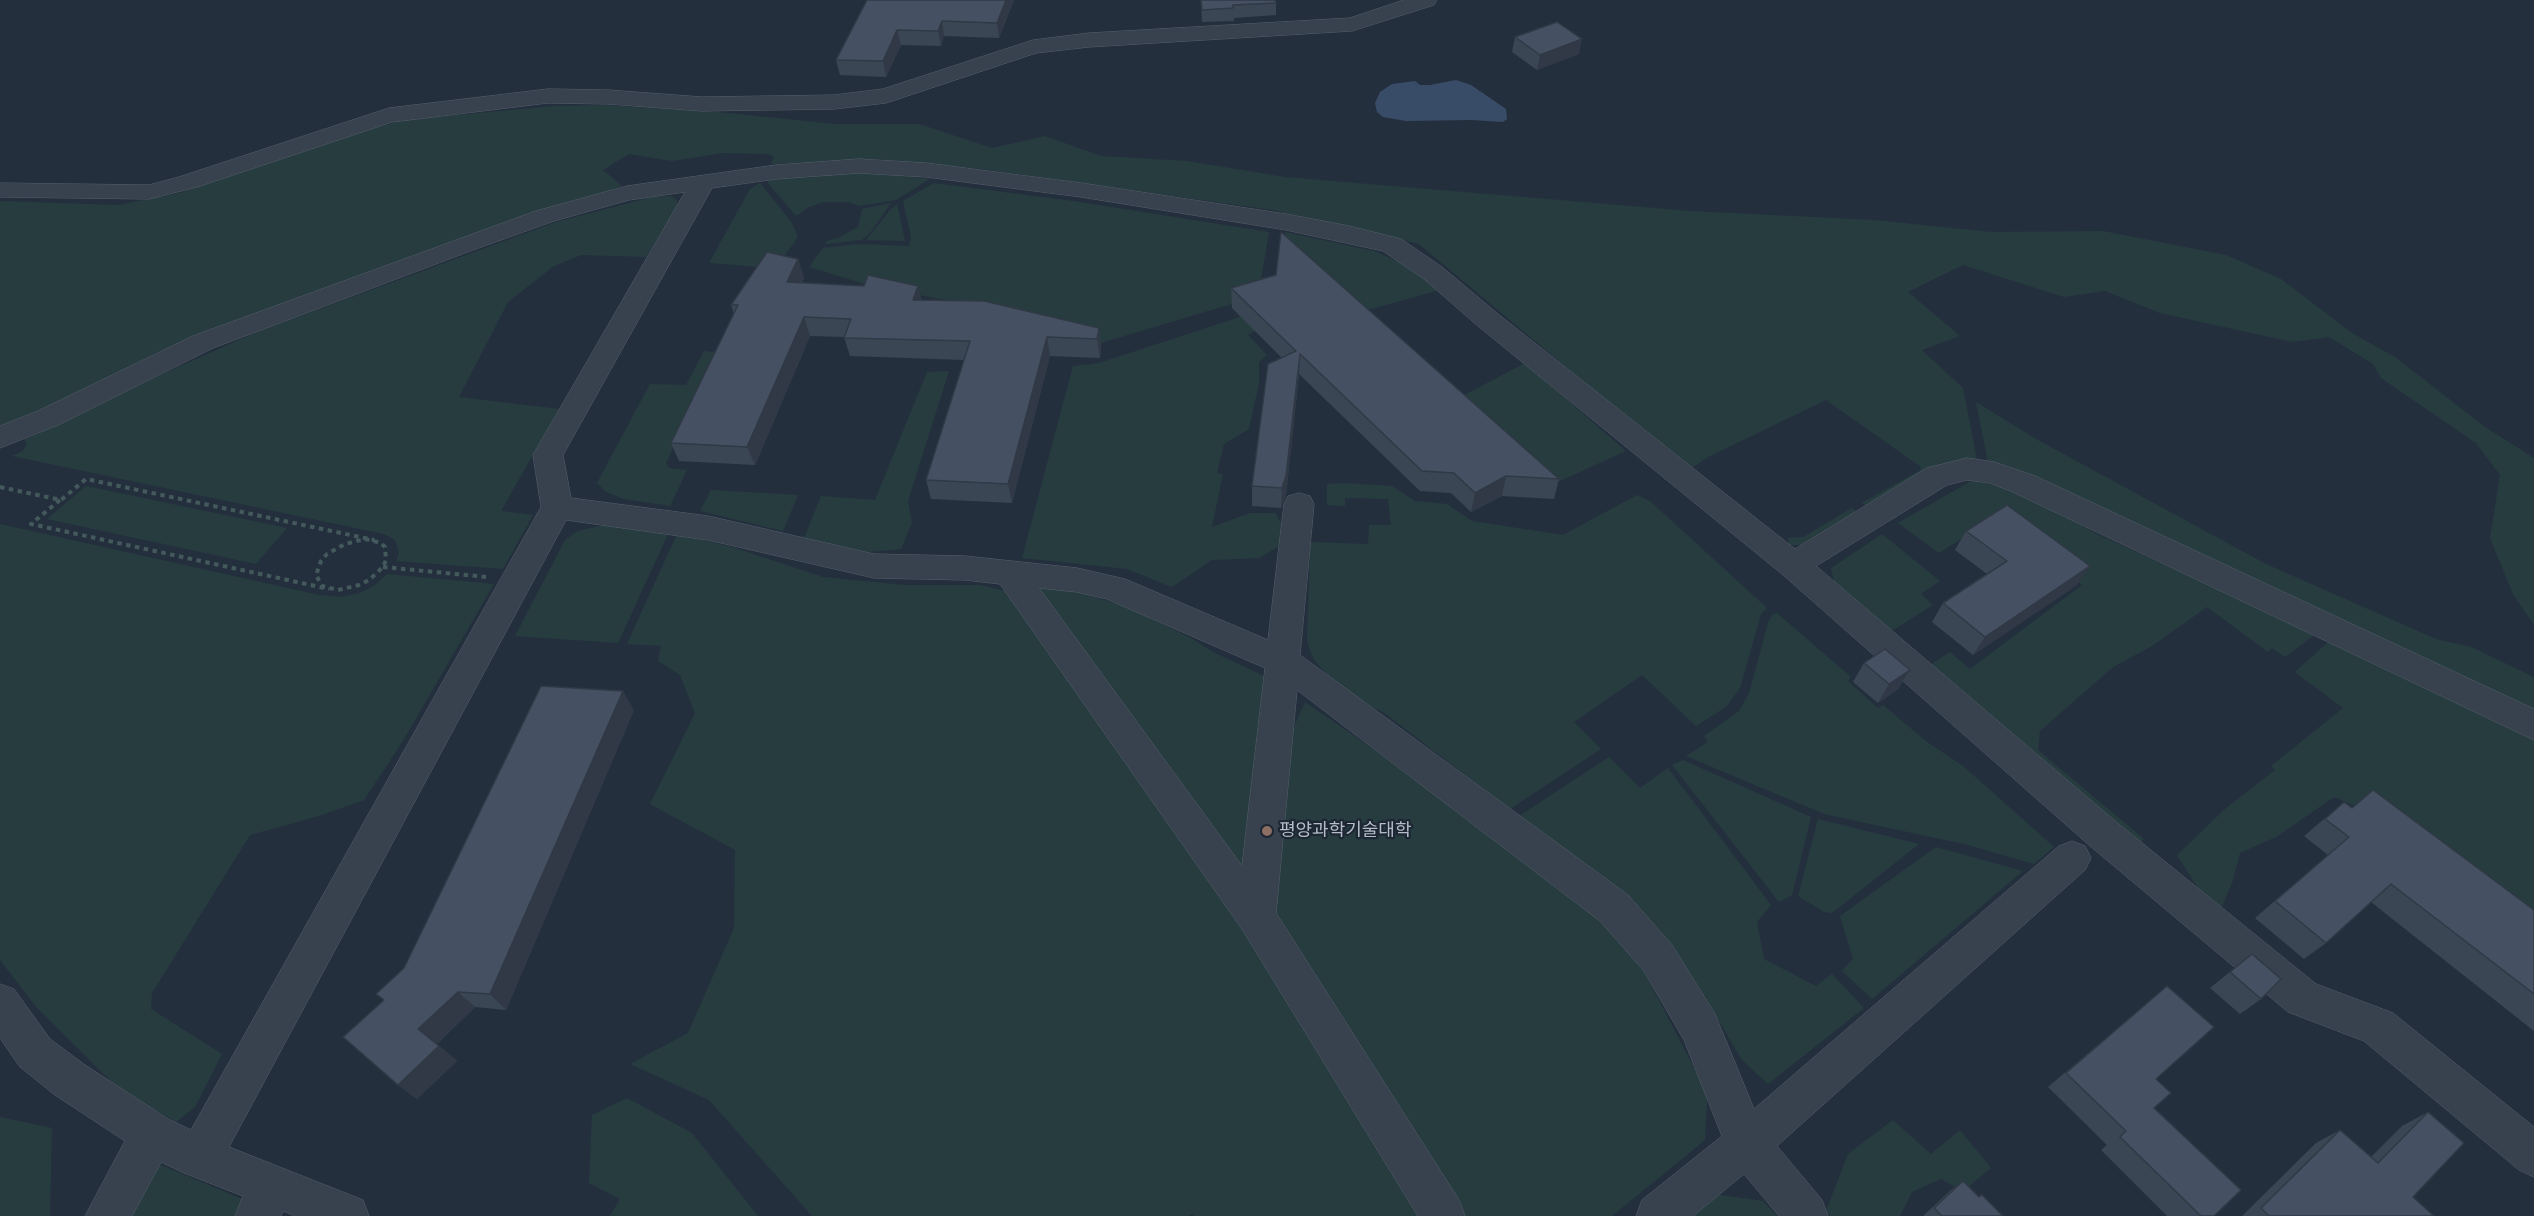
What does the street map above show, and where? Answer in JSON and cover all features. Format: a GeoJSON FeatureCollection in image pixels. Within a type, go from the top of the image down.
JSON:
{"type":"FeatureCollection","features":[{"type":"Feature","properties":{"kind":"street"},"geometry":{"type":"LineString","coordinates":[[1362,0],[1386,14]]}},
{"type":"Feature","properties":{"kind":"street"},"geometry":{"type":"LineString","coordinates":[[0,190],[103,194],[149,192],[188,182],[389,115],[548,96],[702,104],[834,102],[886,96],[1033,47],[1089,40],[1352,24],[1426,0]]}},
{"type":"Feature","properties":{"kind":"street"},"geometry":{"type":"LineString","coordinates":[[0,438],[48,418],[203,342],[545,216],[627,193],[776,171],[859,166],[926,170],[1081,190],[1286,222],[1392,245],[1433,273],[1488,320],[1793,565],[2085,847],[2302,998],[2378,1027],[2534,1155]]}},
{"type":"Feature","properties":{"kind":"street"},"geometry":{"type":"LineString","coordinates":[[199,1158],[557,507],[548,455],[703,182]]}},
{"type":"Feature","properties":{"kind":"street"},"geometry":{"type":"LineString","coordinates":[[1793,565],[1938,476],[1967,469],[1994,473],[2024,484],[2534,725]]}},
{"type":"Feature","properties":{"kind":"street"},"geometry":{"type":"LineString","coordinates":[[1256,916],[1299,504]]}},
{"type":"Feature","properties":{"kind":"street"},"geometry":{"type":"LineString","coordinates":[[557,507],[708,528],[874,566],[965,568],[1009,572],[1048,576],[1113,588],[1283,661],[1614,908],[1658,958],[1700,1028],[1746,1144],[1786,1189],[1806,1216]]}},
{"type":"Feature","properties":{"kind":"street"},"geometry":{"type":"LineString","coordinates":[[1009,572],[1256,916],[1443,1216]]}},
{"type":"Feature","properties":{"kind":"street"},"geometry":{"type":"LineString","coordinates":[[1658,1216],[1746,1144],[2085,847]]}},
{"type":"Feature","properties":{"kind":"street"},"geometry":{"type":"LineString","coordinates":[[0,1003],[35,1053],[70,1080],[153,1134],[199,1158],[264,1201],[347,1216]]}},
{"type":"Feature","properties":{"kind":"street"},"geometry":{"type":"LineString","coordinates":[[107,1216],[153,1134]]}},
{"type":"Feature","properties":{"kind":"path"},"geometry":{"type":"LineString","coordinates":[[86,479],[374,540],[385,547],[386,560],[383,567],[369,580],[339,590],[32,524],[86,479]]}},
{"type":"Feature","properties":{"kind":"path"},"geometry":{"type":"LineString","coordinates":[[0,487],[61,500]]}},
{"type":"Feature","properties":{"kind":"path"},"geometry":{"type":"LineString","coordinates":[[329,589],[322,586],[316,575],[321,561],[327,554],[355,540],[374,540]]}},
{"type":"Feature","properties":{"kind":"path"},"geometry":{"type":"LineString","coordinates":[[383,567],[518,579]]}},
{"type":"Feature","properties":{"kind":"green space"},"geometry":{"type":"Polygon","coordinates":[[[602,105],[717,112],[836,124],[919,124],[992,148],[1045,136],[1101,156],[1187,161],[1285,177],[1691,211],[1874,220],[1991,232],[2103,231],[2226,255],[2281,279],[2352,333],[2395,357],[2485,427],[2534,458],[2534,625],[2513,594],[2490,538],[2500,475],[2476,443],[2381,378],[2373,364],[2329,337],[2292,342],[2160,313],[2105,291],[2064,297],[1963,265],[1908,292],[1960,336],[1922,350],[1963,388],[1977,460],[1870,509],[1862,503],[1920,470],[1921,467],[1826,400],[1708,457],[1689,470],[1419,244],[1272,210],[982,169],[875,159],[771,164],[774,156],[767,154],[722,153],[672,161],[629,154],[603,170],[622,186],[376,269],[160,351],[62,403],[0,431],[0,201],[118,205],[179,193],[362,131],[404,120],[553,106],[602,105]]]}},
{"type":"Feature","properties":{"kind":"green space"},"geometry":{"type":"Polygon","coordinates":[[[873,173],[930,179],[896,200],[859,206],[849,202],[823,202],[809,207],[796,216],[768,183],[768,179],[873,173]]]}},
{"type":"Feature","properties":{"kind":"green space"},"geometry":{"type":"Polygon","coordinates":[[[760,183],[792,223],[798,237],[785,255],[787,260],[773,268],[709,263],[750,189],[760,183]]]}},
{"type":"Feature","properties":{"kind":"green space"},"geometry":{"type":"Polygon","coordinates":[[[934,183],[1073,201],[1269,232],[1258,296],[1101,343],[979,316],[983,307],[871,286],[809,267],[823,248],[859,244],[909,246],[911,237],[903,201],[934,183]]]}},
{"type":"Feature","properties":{"kind":"green space"},"geometry":{"type":"Polygon","coordinates":[[[671,196],[677,200],[677,206],[646,257],[581,255],[554,266],[508,302],[459,397],[559,409],[501,511],[533,515],[503,569],[396,561],[399,553],[395,540],[384,534],[12,456],[23,451],[27,444],[24,440],[171,370],[262,330],[556,222],[652,197],[671,196]]]}},
{"type":"Feature","properties":{"kind":"green space"},"geometry":{"type":"Polygon","coordinates":[[[891,203],[870,233],[862,240],[825,244],[858,227],[862,209],[891,203]]]}},
{"type":"Feature","properties":{"kind":"green space"},"geometry":{"type":"Polygon","coordinates":[[[897,204],[905,241],[866,240],[891,209],[897,204]]]}},
{"type":"Feature","properties":{"kind":"green space"},"geometry":{"type":"Polygon","coordinates":[[[1285,232],[1374,251],[1402,263],[1439,290],[1361,312],[1284,250],[1285,232]]]}},
{"type":"Feature","properties":{"kind":"green space"},"geometry":{"type":"Polygon","coordinates":[[[1243,316],[1257,330],[1248,335],[1267,355],[1259,362],[1259,383],[1249,429],[1224,444],[1217,473],[1223,474],[1212,527],[1250,513],[1275,513],[1283,526],[1281,545],[1259,558],[1212,560],[1172,587],[1127,569],[1022,558],[1073,366],[1099,363],[1243,316]]]}},
{"type":"Feature","properties":{"kind":"green space"},"geometry":{"type":"Polygon","coordinates":[[[704,351],[719,353],[666,463],[669,468],[687,470],[670,506],[624,499],[606,492],[597,483],[650,384],[686,385],[704,351]]]}},
{"type":"Feature","properties":{"kind":"green space"},"geometry":{"type":"Polygon","coordinates":[[[1525,363],[1626,451],[1549,486],[1455,400],[1525,363]]]}},
{"type":"Feature","properties":{"kind":"green space"},"geometry":{"type":"Polygon","coordinates":[[[949,371],[908,501],[912,523],[901,549],[868,552],[804,538],[821,496],[875,500],[927,372],[949,371]]]}},
{"type":"Feature","properties":{"kind":"green space"},"geometry":{"type":"Polygon","coordinates":[[[1976,402],[2036,439],[2266,564],[2436,639],[2471,647],[2534,677],[2534,713],[1988,462],[1976,402]]]}},
{"type":"Feature","properties":{"kind":"green space"},"geometry":{"type":"Polygon","coordinates":[[[1971,481],[2028,495],[2097,534],[2316,634],[2285,657],[2272,648],[2268,652],[2207,607],[2152,646],[2113,667],[2040,731],[2038,750],[2144,839],[2136,847],[1922,670],[1950,652],[1970,669],[2082,585],[1993,519],[1939,553],[1898,523],[1971,481]]]}},
{"type":"Feature","properties":{"kind":"green space"},"geometry":{"type":"Polygon","coordinates":[[[1327,484],[1392,486],[1415,501],[1447,504],[1472,521],[1563,535],[1637,495],[1650,501],[1767,608],[1761,614],[1740,688],[1726,707],[1696,726],[1642,675],[1574,722],[1601,749],[1510,809],[1383,712],[1333,681],[1314,660],[1307,642],[1310,542],[1368,544],[1369,525],[1391,525],[1388,499],[1345,498],[1345,506],[1327,505],[1327,484]]]}},
{"type":"Feature","properties":{"kind":"green space"},"geometry":{"type":"Polygon","coordinates":[[[86,486],[287,528],[256,564],[47,519],[86,486]]]}},
{"type":"Feature","properties":{"kind":"green space"},"geometry":{"type":"Polygon","coordinates":[[[711,490],[798,495],[783,531],[700,511],[711,490]]]}},
{"type":"Feature","properties":{"kind":"green space"},"geometry":{"type":"Polygon","coordinates":[[[1852,508],[1861,515],[1802,545],[1789,545],[1788,538],[1803,537],[1852,508]]]}},
{"type":"Feature","properties":{"kind":"green space"},"geometry":{"type":"Polygon","coordinates":[[[612,523],[670,530],[618,643],[515,636],[565,540],[578,531],[612,523]]]}},
{"type":"Feature","properties":{"kind":"green space"},"geometry":{"type":"Polygon","coordinates":[[[0,524],[319,595],[341,597],[360,593],[374,586],[387,574],[494,584],[401,744],[364,800],[319,816],[250,835],[152,993],[151,1009],[222,1054],[195,1107],[176,1122],[120,1090],[37,1008],[0,960],[0,524]]]}},
{"type":"Feature","properties":{"kind":"green space"},"geometry":{"type":"Polygon","coordinates":[[[1882,534],[1940,581],[1921,594],[1933,605],[1882,637],[1838,599],[1831,568],[1882,534]]]}},
{"type":"Feature","properties":{"kind":"green space"},"geometry":{"type":"Polygon","coordinates":[[[685,535],[735,548],[823,577],[904,585],[980,585],[1009,592],[1220,885],[1419,1216],[1194,1216],[1192,1214],[1189,1216],[812,1216],[709,1100],[630,1064],[688,1033],[734,928],[735,850],[650,804],[695,713],[680,675],[658,661],[661,646],[627,644],[676,536],[685,535]]]}},
{"type":"Feature","properties":{"kind":"green space"},"geometry":{"type":"Polygon","coordinates":[[[1042,586],[1072,590],[1127,607],[1268,678],[1248,892],[1035,590],[1042,586]]]}},
{"type":"Feature","properties":{"kind":"green space"},"geometry":{"type":"Polygon","coordinates":[[[1777,613],[1851,677],[1848,681],[1878,708],[1883,705],[1927,742],[1963,766],[2054,847],[2034,864],[1968,845],[1824,814],[1686,756],[1708,742],[1704,736],[1739,711],[1749,693],[1768,623],[1772,615],[1777,613]]]}},
{"type":"Feature","properties":{"kind":"green space"},"geometry":{"type":"Polygon","coordinates":[[[2327,643],[2340,643],[2534,734],[2534,942],[2353,805],[2334,797],[2276,837],[2240,853],[2232,883],[2217,918],[2177,855],[2226,808],[2275,770],[2271,766],[2343,708],[2295,672],[2327,643]]]}},
{"type":"Feature","properties":{"kind":"green space"},"geometry":{"type":"Polygon","coordinates":[[[1305,702],[1435,791],[1578,894],[1635,954],[1705,1089],[1707,1103],[1705,1140],[1612,1216],[1464,1216],[1273,920],[1293,729],[1305,702]]]}},
{"type":"Feature","properties":{"kind":"green space"},"geometry":{"type":"Polygon","coordinates":[[[1609,757],[1640,788],[1668,768],[1771,905],[1757,922],[1764,959],[1816,986],[1832,974],[1864,1008],[1768,1084],[1742,1060],[1699,987],[1657,927],[1613,886],[1519,816],[1609,757]]]}},
{"type":"Feature","properties":{"kind":"green space"},"geometry":{"type":"Polygon","coordinates":[[[1683,760],[1811,817],[1792,895],[1779,902],[1672,765],[1683,760]]]}},
{"type":"Feature","properties":{"kind":"green space"},"geometry":{"type":"Polygon","coordinates":[[[1818,819],[1919,844],[1832,913],[1824,912],[1798,896],[1818,819]]]}},
{"type":"Feature","properties":{"kind":"green space"},"geometry":{"type":"Polygon","coordinates":[[[1936,847],[2023,871],[1872,999],[1842,971],[1853,959],[1840,916],[1936,847]]]}},
{"type":"Feature","properties":{"kind":"green space"},"geometry":{"type":"Polygon","coordinates":[[[627,1098],[692,1133],[758,1216],[610,1216],[620,1199],[589,1183],[592,1115],[627,1098]]]}},
{"type":"Feature","properties":{"kind":"green space"},"geometry":{"type":"Polygon","coordinates":[[[0,1117],[52,1128],[50,1216],[0,1216],[0,1117]]]}},
{"type":"Feature","properties":{"kind":"green space"},"geometry":{"type":"Polygon","coordinates":[[[1893,1120],[1931,1154],[1960,1130],[1991,1168],[1963,1191],[1941,1179],[1912,1192],[1900,1216],[1830,1216],[1826,1211],[1848,1154],[1893,1120]]]}},
{"type":"Feature","properties":{"kind":"green space"},"geometry":{"type":"Polygon","coordinates":[[[149,1160],[254,1204],[248,1216],[116,1216],[149,1160]]]}},
{"type":"Feature","properties":{"kind":"green space"},"geometry":{"type":"Polygon","coordinates":[[[1714,1194],[1763,1201],[1777,1216],[1689,1216],[1714,1194]]]}},
{"type":"Feature","properties":{"kind":"water"},"geometry":{"type":"Polygon","coordinates":[[[1456,80],[1471,85],[1506,109],[1507,119],[1503,122],[1406,121],[1383,117],[1377,112],[1375,103],[1380,92],[1392,84],[1415,81],[1420,85],[1430,85],[1456,80]]]}},
{"type":"Feature","properties":{"kind":"building"},"geometry":{"type":"Polygon","coordinates":[[[867,0],[1006,0],[997,23],[942,21],[938,31],[897,30],[883,61],[836,60],[867,0]]]}},
{"type":"Feature","properties":{"kind":"building"},"geometry":{"type":"Polygon","coordinates":[[[1201,0],[1275,0],[1276,3],[1233,5],[1233,8],[1202,10],[1201,0]]]}},
{"type":"Feature","properties":{"kind":"building"},"geometry":{"type":"Polygon","coordinates":[[[1557,22],[1582,39],[1540,55],[1515,37],[1557,22]]]}},
{"type":"Feature","properties":{"kind":"building"},"geometry":{"type":"Polygon","coordinates":[[[1281,232],[1559,479],[1506,476],[1475,493],[1454,473],[1422,471],[1300,354],[1286,476],[1282,488],[1252,486],[1268,364],[1296,351],[1231,288],[1276,275],[1281,232]]]}},
{"type":"Feature","properties":{"kind":"building"},"geometry":{"type":"Polygon","coordinates":[[[767,252],[798,259],[787,282],[864,286],[868,275],[918,286],[913,300],[984,301],[1099,328],[1097,339],[1047,337],[1008,484],[926,480],[970,341],[844,338],[851,319],[804,317],[747,447],[671,443],[738,305],[731,305],[767,252]]]}},
{"type":"Feature","properties":{"kind":"building"},"geometry":{"type":"Polygon","coordinates":[[[2007,505],[2090,566],[1985,637],[1943,603],[2007,561],[1966,531],[2007,505]]]}},
{"type":"Feature","properties":{"kind":"building"},"geometry":{"type":"Polygon","coordinates":[[[1885,649],[1910,670],[1889,684],[1864,663],[1885,649]]]}},
{"type":"Feature","properties":{"kind":"building"},"geometry":{"type":"Polygon","coordinates":[[[541,686],[623,691],[490,994],[458,992],[418,1029],[439,1046],[398,1085],[343,1037],[384,1000],[376,994],[404,968],[541,686]]]}},
{"type":"Feature","properties":{"kind":"building"},"geometry":{"type":"Polygon","coordinates":[[[2373,790],[2534,910],[2534,994],[2391,884],[2326,943],[2275,901],[2349,837],[2325,819],[2344,802],[2352,808],[2373,790]]]}},
{"type":"Feature","properties":{"kind":"building"},"geometry":{"type":"Polygon","coordinates":[[[2252,954],[2281,979],[2261,999],[2230,972],[2252,954]]]}},
{"type":"Feature","properties":{"kind":"building"},"geometry":{"type":"Polygon","coordinates":[[[2167,986],[2214,1027],[2156,1079],[2171,1093],[2154,1108],[2241,1190],[2214,1216],[2201,1216],[2120,1137],[2126,1131],[2066,1073],[2167,986]]]}},
{"type":"Feature","properties":{"kind":"building"},"geometry":{"type":"Polygon","coordinates":[[[2428,1112],[2464,1143],[2413,1197],[2434,1216],[2269,1216],[2261,1208],[2340,1130],[2378,1163],[2428,1112]]]}},
{"type":"Feature","properties":{"kind":"building"},"geometry":{"type":"Polygon","coordinates":[[[1963,1181],[1979,1197],[1982,1195],[2003,1216],[1942,1216],[1934,1208],[1963,1181]]]}},
{"type":"Feature","properties":{"kind":"place","name":"평양과학기술대학"},"geometry":{"type":"Point","coordinates":[1267,831]}}]}
